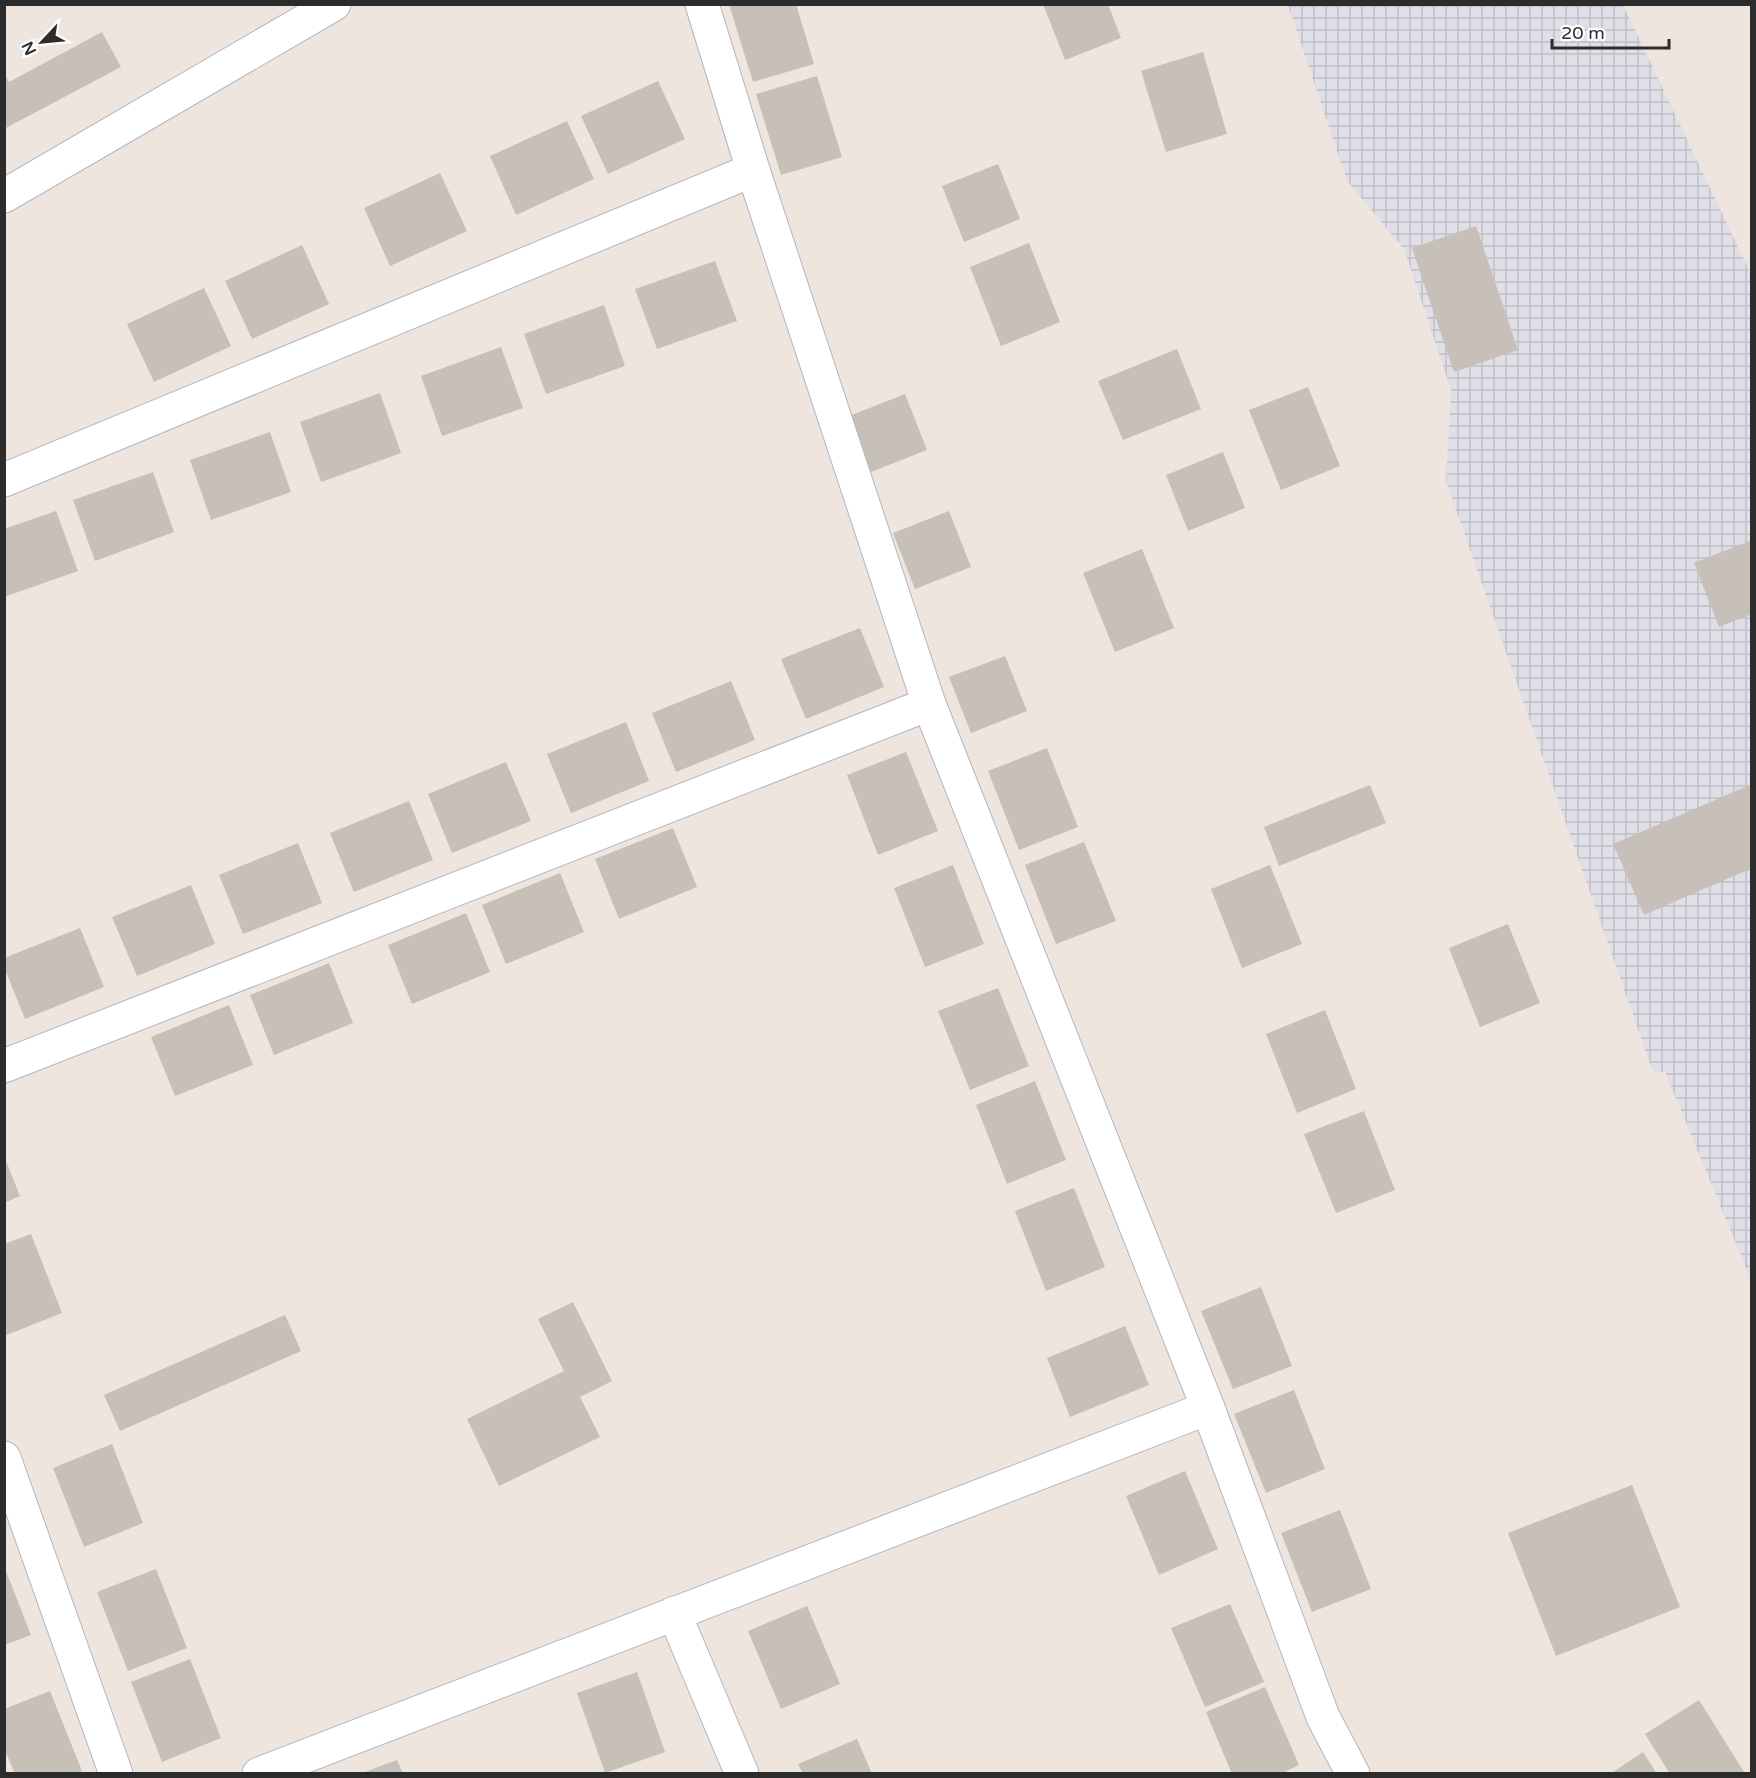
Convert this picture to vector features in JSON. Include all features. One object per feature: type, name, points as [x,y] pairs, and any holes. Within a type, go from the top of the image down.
[{"type":"street","points":[[4,196],[334,4]]},
{"type":"street","points":[[702,4],[753,170],[929,704],[1208,1408],[1323,1717],[1353,1773]]},
{"type":"street","points":[[4,480],[753,170]]},
{"type":"street","points":[[4,1066],[929,704]]},
{"type":"street","points":[[258,1773],[1208,1408]]},
{"type":"street","points":[[4,1458],[116,1773]]},
{"type":"street","points":[[674,1613],[742,1773]]},
{"type":"shaded area","points":[[1288,5],[1623,5],[1751,274],[1751,1280],[1665,1072],[1653,1072],[1446,481],[1451,390],[1404,249],[1347,181]]},
{"type":"building","points":[[729,4],[796,4],[814,64],[753,82]]},
{"type":"building","points":[[1043,4],[1108,4],[1121,38],[1065,60]]},
{"type":"building","points":[[102,32],[121,67],[4,129],[4,73],[9,82]]},
{"type":"building","points":[[1203,52],[1227,134],[1166,152],[1141,71]]},
{"type":"building","points":[[817,76],[842,157],[781,175],[756,94]]},
{"type":"building","points":[[658,81],[685,139],[608,174],[581,116]]},
{"type":"building","points":[[567,121],[594,179],[516,215],[490,156]]},
{"type":"building","points":[[998,164],[1020,219],[964,242],[942,186]]},
{"type":"building","points":[[440,173],[467,231],[390,266],[364,208]]},
{"type":"building","points":[[1476,226],[1518,350],[1454,372],[1412,248]]},
{"type":"building","points":[[1029,243],[1060,322],[1001,346],[970,267]]},
{"type":"building","points":[[302,245],[329,304],[252,339],[225,281]]},
{"type":"building","points":[[715,261],[737,321],[657,349],[635,289]]},
{"type":"building","points":[[204,288],[231,346],[154,382],[127,324]]},
{"type":"building","points":[[604,305],[625,366],[546,394],[524,334]]},
{"type":"building","points":[[501,347],[523,408],[442,436],[421,376]]},
{"type":"building","points":[[1177,349],[1201,409],[1123,440],[1098,381]]},
{"type":"building","points":[[1308,387],[1340,466],[1281,490],[1249,410]]},
{"type":"building","points":[[380,393],[401,453],[321,482],[300,422]]},
{"type":"building","points":[[905,394],[927,450],[871,472],[849,416]]},
{"type":"building","points":[[270,432],[291,492],[211,520],[190,460]]},
{"type":"building","points":[[1223,452],[1245,508],[1188,531],[1166,475]]},
{"type":"building","points":[[153,472],[174,532],[95,561],[73,500]]},
{"type":"building","points":[[56,511],[78,571],[4,597],[4,529]]},
{"type":"building","points":[[949,511],[971,567],[915,589],[893,533]]},
{"type":"building","points":[[1752,540],[1752,614],[1719,627],[1694,563]]},
{"type":"building","points":[[1142,549],[1174,628],[1115,652],[1083,573]]},
{"type":"building","points":[[860,628],[884,687],[806,719],[781,659]]},
{"type":"building","points":[[1005,656],[1027,711],[971,733],[949,677]]},
{"type":"building","points":[[731,681],[755,740],[676,772],[652,713]]},
{"type":"building","points":[[626,722],[649,781],[571,813],[547,754]]},
{"type":"building","points":[[1047,748],[1078,827],[1019,850],[988,771]]},
{"type":"building","points":[[906,752],[938,831],[878,855],[847,775]]},
{"type":"building","points":[[506,762],[531,821],[452,853],[428,794]]},
{"type":"building","points":[[1752,784],[1752,868],[1644,915],[1613,844]]},
{"type":"building","points":[[1370,785],[1386,823],[1279,866],[1264,827]]},
{"type":"building","points":[[409,801],[433,860],[354,892],[330,833]]},
{"type":"building","points":[[673,828],[697,887],[619,919],[595,859]]},
{"type":"building","points":[[1084,842],[1116,921],[1056,944],[1025,865]]},
{"type":"building","points":[[298,843],[322,903],[243,934],[219,875]]},
{"type":"building","points":[[953,865],[984,944],[925,967],[894,888]]},
{"type":"building","points":[[1270,865],[1302,944],[1242,968],[1211,889]]},
{"type":"building","points":[[560,873],[584,932],[506,964],[482,905]]},
{"type":"building","points":[[191,885],[215,944],[137,976],[112,917]]},
{"type":"building","points":[[466,913],[490,972],[412,1004],[388,945]]},
{"type":"building","points":[[1508,924],[1540,1003],[1480,1027],[1449,948]]},
{"type":"building","points":[[80,928],[104,987],[25,1019],[4,967],[4,958]]},
{"type":"building","points":[[329,963],[353,1023],[274,1055],[250,995]]},
{"type":"building","points":[[998,988],[1029,1066],[970,1090],[938,1011]]},
{"type":"building","points":[[229,1005],[253,1065],[175,1096],[151,1037]]},
{"type":"building","points":[[1325,1010],[1356,1089],[1297,1113],[1266,1034]]},
{"type":"building","points":[[1035,1081],[1066,1160],[1007,1184],[976,1105]]},
{"type":"building","points":[[1364,1111],[1395,1190],[1336,1213],[1304,1134]]},
{"type":"building","points":[[4,1156],[20,1196],[4,1203]]},
{"type":"building","points":[[1074,1188],[1105,1267],[1046,1291],[1015,1211]]},
{"type":"building","points":[[31,1234],[62,1313],[4,1336],[4,1244]]},
{"type":"building","points":[[1261,1287],[1292,1366],[1233,1389],[1201,1311]]},
{"type":"building","points":[[573,1302],[612,1381],[580,1397],[600,1437],[499,1486],[467,1419],[564,1371],[538,1319]]},
{"type":"building","points":[[285,1315],[301,1351],[120,1431],[104,1395]]},
{"type":"building","points":[[1125,1326],[1149,1385],[1070,1417],[1047,1358]]},
{"type":"building","points":[[1294,1390],[1325,1469],[1266,1493],[1234,1414]]},
{"type":"building","points":[[112,1444],[143,1523],[84,1547],[53,1468]]},
{"type":"building","points":[[1185,1471],[1218,1549],[1159,1575],[1126,1496]]},
{"type":"building","points":[[1632,1485],[1680,1607],[1556,1656],[1508,1533]]},
{"type":"building","points":[[1340,1510],[1371,1589],[1312,1612],[1281,1533]]},
{"type":"building","points":[[4,1566],[31,1635],[4,1645]]},
{"type":"building","points":[[156,1569],[187,1648],[128,1671],[97,1592]]},
{"type":"building","points":[[1230,1604],[1264,1682],[1205,1707],[1171,1628]]},
{"type":"building","points":[[807,1606],[840,1684],[781,1709],[748,1631]]},
{"type":"building","points":[[190,1659],[221,1738],[162,1762],[131,1682]]},
{"type":"building","points":[[637,1672],[665,1752],[605,1773],[577,1693]]},
{"type":"building","points":[[1265,1687],[1299,1765],[1280,1774],[1232,1774],[1206,1712]]},
{"type":"building","points":[[50,1691],[82,1771],[74,1774],[15,1774],[4,1748],[4,1709]]},
{"type":"building","points":[[1699,1700],[1744,1772],[1743,1774],[1670,1774],[1645,1734]]},
{"type":"building","points":[[857,1739],[872,1774],[803,1774],[798,1764]]},
{"type":"building","points":[[1643,1752],[1657,1774],[1610,1774]]},
{"type":"building","points":[[397,1760],[403,1774],[362,1774],[362,1773]]}]
